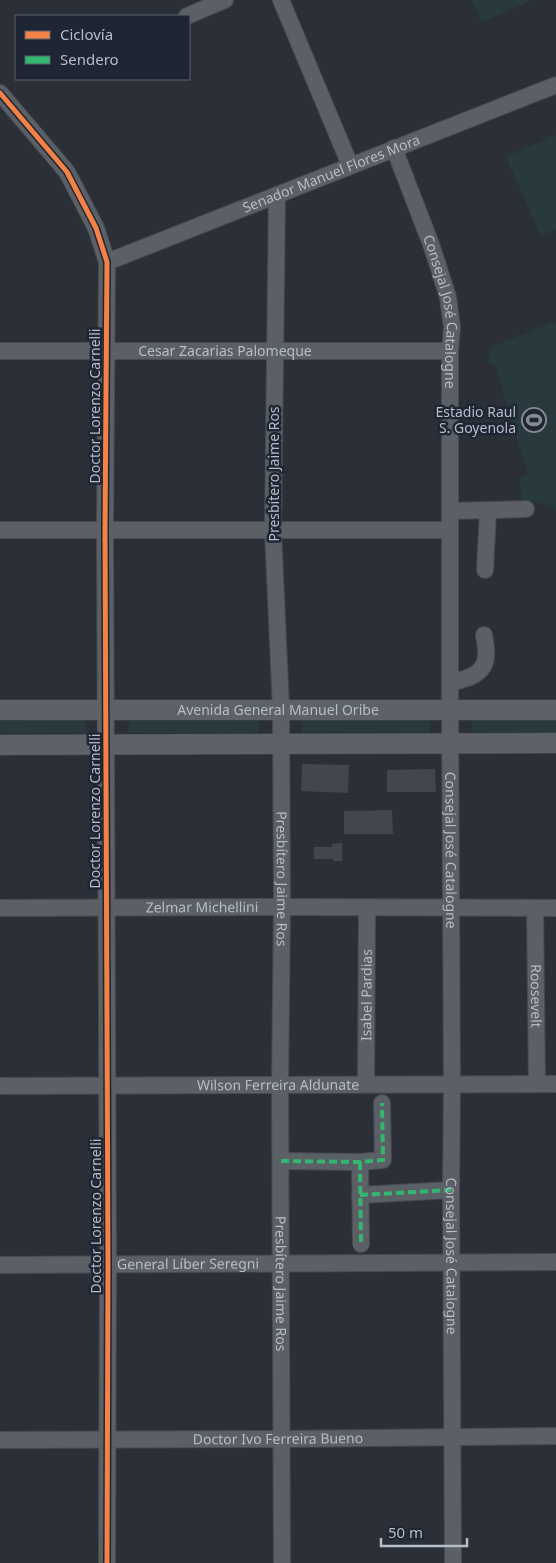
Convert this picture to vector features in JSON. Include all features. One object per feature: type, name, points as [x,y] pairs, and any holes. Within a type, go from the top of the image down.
[{"type":"main road","name":"Avenida General Manuel Oribe","points":[[0,710],[556,710]]},
{"type":"main road","points":[[0,745],[556,744]]},
{"type":"street","points":[[281,0],[350,166]]},
{"type":"street","points":[[189,15],[220,1]]},
{"type":"street","name":"Senador Manuel Flores Mora","points":[[107,262],[556,85]]},
{"type":"street","name":"Doctor Lorenzo Carnelli","points":[[0,93],[67,172],[96,228],[107,262],[105,530],[105,709],[107,744],[107,1563]]},
{"type":"street","name":"Consejal José Catalogne","points":[[394,148],[432,247],[448,297],[452,327],[450,351],[450,709],[453,1563]]},
{"type":"street","name":"Presbítero Jaime Ros","points":[[277,195],[273,531],[281,710],[282,1563]]},
{"type":"street","name":"Cesar Zacarias Palomeque","points":[[0,351],[450,351]]},
{"type":"street","points":[[450,511],[526,509]]},
{"type":"street","points":[[485,570],[488,510]]},
{"type":"street","points":[[0,530],[450,530]]},
{"type":"street","points":[[450,683],[470,678],[482,669],[486,656],[484,635]]},
{"type":"street","name":"Zelmar Michellini","points":[[0,908],[556,908]]},
{"type":"street","name":"Isabel Pardias","points":[[366,908],[366,1084]]},
{"type":"street","name":"Roosevelt","points":[[535,908],[537,1084]]},
{"type":"street","name":"Wilson Ferreira Aldunate","points":[[0,1086],[556,1084]]},
{"type":"street","points":[[281,1161],[360,1162],[383,1160],[382,1103]]},
{"type":"street","points":[[360,1162],[361,1244]]},
{"type":"street","points":[[360,1195],[451,1190]]},
{"type":"street","name":"General Líber Seregni","points":[[0,1265],[556,1262]]},
{"type":"street","name":"Doctor Ivo Ferreira Bueno","points":[[0,1440],[556,1436]]},
{"type":"shaded area","points":[[472,0],[533,0],[482,22]]},
{"type":"shaded area","points":[[556,135],[556,229],[541,236],[506,157]]},
{"type":"shaded area","name":"Estadio Raul S. Goyenola","points":[[553,322],[556,324],[556,511],[552,506],[521,499],[520,478],[528,475],[495,365],[488,363],[491,347]]},
{"type":"shaded area","points":[[85,720],[85,733],[0,733],[0,721]]},
{"type":"shaded area","points":[[302,720],[430,720],[430,732],[302,732]]},
{"type":"shaded area","points":[[472,720],[556,720],[556,732],[472,732]]},
{"type":"shaded area","points":[[129,721],[259,721],[259,733],[129,733]]},
{"type":"building","points":[[302,764],[349,765],[348,793],[301,791]]},
{"type":"building","points":[[435,769],[436,792],[387,792],[387,770]]},
{"type":"building","points":[[392,810],[393,834],[344,834],[344,811]]},
{"type":"building","points":[[342,843],[342,861],[314,859],[314,847],[332,847],[332,844]]},
{"type":"marked path","points":[[281,1161],[360,1162],[383,1160],[382,1103]]},
{"type":"marked path","points":[[360,1162],[361,1244]]},
{"type":"marked path","points":[[360,1195],[451,1190]]},
{"type":"cycle path","points":[[0,93],[67,172],[96,228],[107,262],[105,530],[108,1265],[107,1563]]},
{"type":"place","name":"Estadio Raul S. Goyenola","points":[[534,420]]}]
